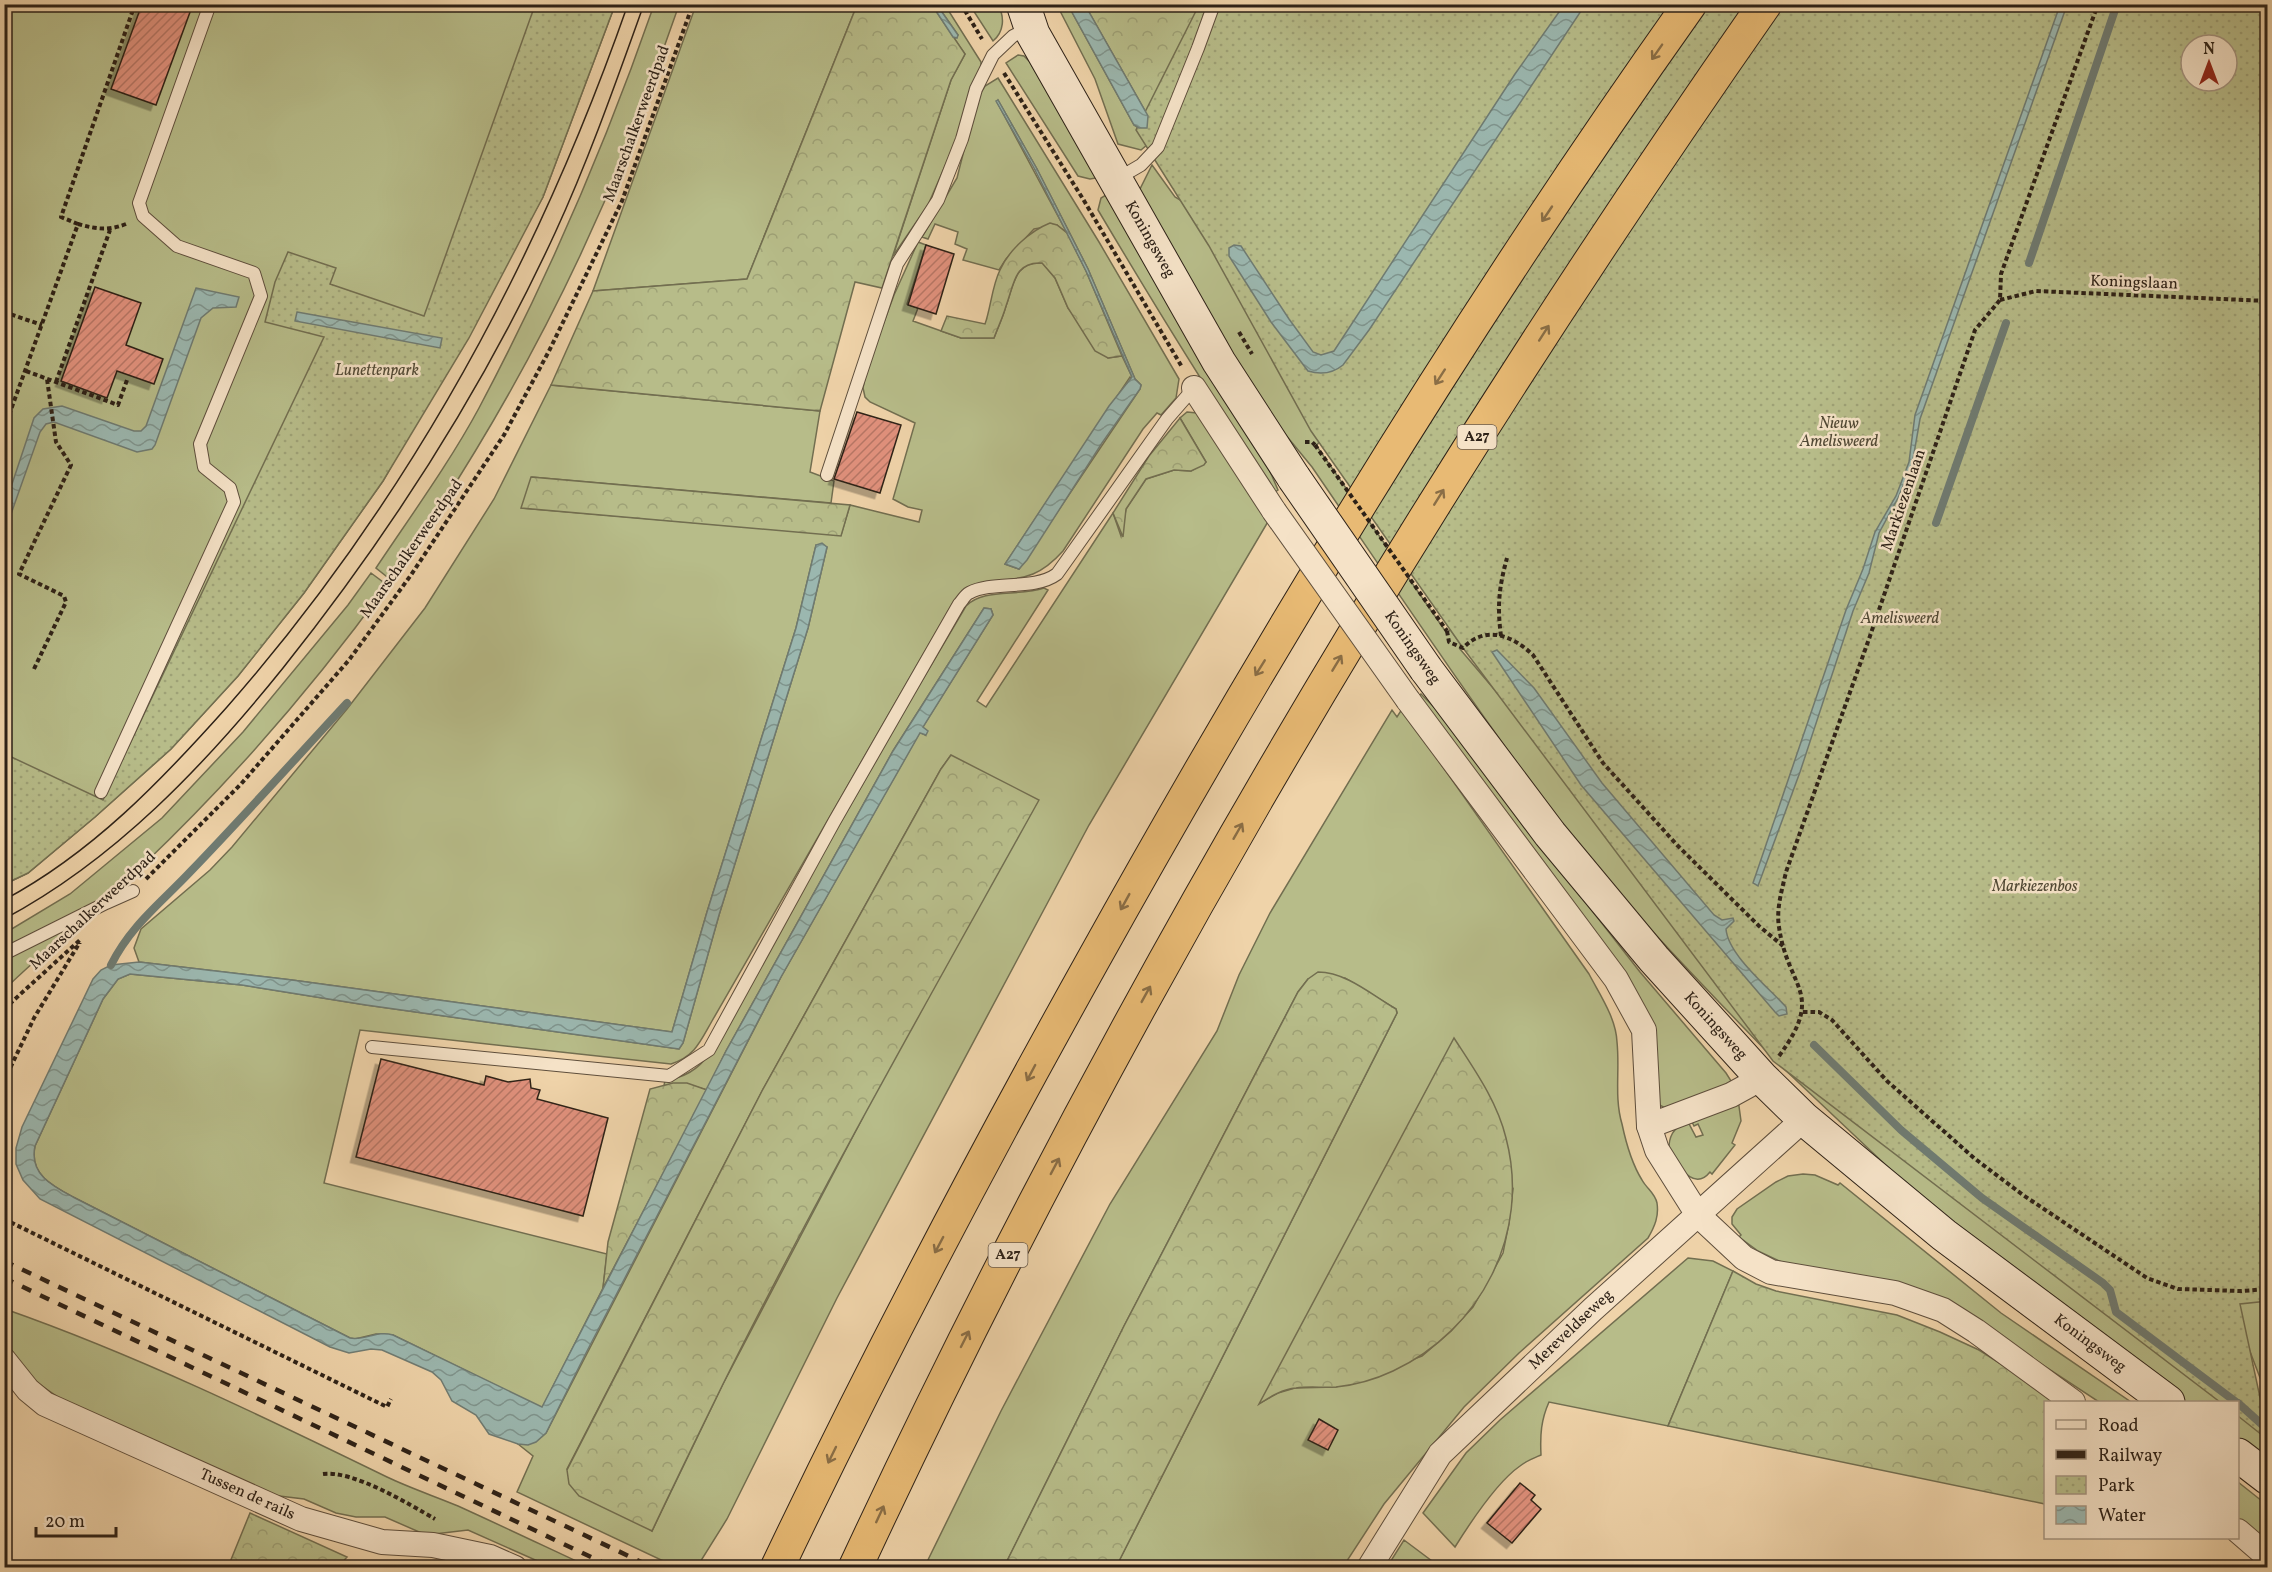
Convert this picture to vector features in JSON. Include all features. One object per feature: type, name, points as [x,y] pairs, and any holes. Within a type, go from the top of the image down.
[{"type":"highway","points":[[777,1568],[902,1313],[1154,851],[1247,689],[1425,400],[1544,218],[1690,4]]},
{"type":"highway","name":"A27","points":[[855,1568],[961,1346],[1064,1148],[1171,948],[1279,759],[1484,425],[1765,4]]},
{"type":"main road","name":"Koningsweg","points":[[1020,12],[1220,362],[1294,478],[1426,669],[1550,834],[1654,959],[1762,1078],[1804,1119],[1944,1235],[2167,1401]]},
{"type":"main road","points":[[2239,1456],[2268,1478]]},
{"type":"street","name":"Koningsweg","points":[[1194,388],[1274,511],[1407,700],[1616,979],[1644,1030],[1649,1126],[1657,1150],[1698,1215],[1744,1258],[1771,1272],[1895,1293],[1944,1310],[1976,1330],[2072,1401]]},
{"type":"street","name":"Koningsweg","points":[[1649,1126],[1731,1095],[1762,1078]]},
{"type":"street","name":"Mereveldseweg","points":[[1369,1568],[1440,1454],[1593,1309],[1804,1119]]},
{"type":"street","name":"Tussen de rails","points":[[4,1360],[28,1390],[45,1404],[301,1519],[382,1542],[433,1545],[490,1557],[515,1568]]},
{"type":"street","points":[[2239,1532],[2268,1557]]},
{"type":"lane","points":[[101,792],[234,502],[230,488],[204,467],[200,444],[261,296],[254,273],[177,246],[143,216],[139,203],[210,4]]},
{"type":"lane","points":[[1115,180],[1141,165],[1158,147],[1214,4]]},
{"type":"lane","points":[[827,475],[897,264],[938,200],[962,139],[976,89],[993,56],[1013,36],[1020,12]]},
{"type":"lane","points":[[372,1047],[669,1076],[709,1050],[834,822],[959,604],[968,594],[1048,580],[1058,574],[1167,419],[1194,388]]},
{"type":"lane","points":[[4,954],[133,891]]},
{"type":"path","points":[[135,4],[61,217],[78,224],[110,230],[143,216]]},
{"type":"path","name":"Maarschalkerweerdpad","points":[[133,891],[181,847],[241,784],[349,660],[411,575],[498,444],[549,351],[622,201],[693,4]]},
{"type":"path","points":[[961,4],[1083,199],[1194,388]]},
{"type":"path","points":[[2000,300],[2001,274],[2098,4]]},
{"type":"path","points":[[4,429],[78,224]]},
{"type":"path","points":[[56,382],[110,230]]},
{"type":"path","name":"Koningslaan","points":[[2000,300],[2036,291],[2268,301]]},
{"type":"path","name":"Markiezenlaan","points":[[1803,1012],[1802,991],[1784,947],[1779,927],[1779,908],[1786,872],[1975,330],[2000,300]]},
{"type":"path","points":[[4,312],[42,326]]},
{"type":"path","points":[[26,371],[118,405],[127,380]]},
{"type":"path","points":[[34,669],[66,602],[64,596],[19,574],[71,465],[56,442],[47,379]]},
{"type":"path","points":[[1315,445],[1447,631],[1449,642],[1463,648],[1486,635],[1501,636],[1519,642],[1533,655],[1603,763],[1677,845],[1759,926],[1784,947]]},
{"type":"path","points":[[1501,636],[1497,609],[1508,558]]},
{"type":"path","name":"Maarschalkerweerdpad","points":[[4,1009],[84,937],[34,1018],[4,1081]]},
{"type":"path","points":[[1803,1012],[1819,1012],[1832,1020],[1887,1081],[1974,1158],[2023,1195],[2147,1278],[2178,1289],[2241,1291],[2268,1288]]},
{"type":"path","name":"Koningsweg","points":[[1762,1078],[1792,1039],[1803,1012]]},
{"type":"path","points":[[4,1219],[387,1407],[391,1399]]},
{"type":"path","points":[[323,1474],[332,1473],[349,1477],[385,1492],[420,1511]]},
{"type":"green space","points":[[4,5],[615,5],[543,197],[383,481],[304,593],[238,676],[171,749],[28,873],[5,884]]},
{"type":"green space","name":"Lunettenpark","points":[[535,5],[615,5],[543,197],[469,338],[383,481],[304,593],[238,676],[171,749],[28,873],[5,884],[5,754],[103,800],[324,337],[265,322],[275,282],[288,252],[336,268],[330,284],[424,316]]},
{"type":"green space","points":[[654,5],[679,5],[626,150],[577,262],[491,425],[391,580],[376,568],[455,449],[479,408],[529,310],[596,159]]},
{"type":"green space","points":[[696,5],[857,5],[747,279],[593,291]]},
{"type":"green space","points":[[857,5],[932,5],[965,54],[951,80],[882,288],[855,282],[820,411],[551,385],[593,291],[747,279]]},
{"type":"green space","points":[[937,5],[945,5],[981,62],[981,66],[955,143],[928,205],[893,256],[951,80],[965,54],[953,37],[958,35]]},
{"type":"green space","points":[[982,5],[998,5],[1002,14],[1001,29],[993,41],[973,10]]},
{"type":"green space","points":[[1057,5],[1068,5],[1134,125],[1139,128],[1148,144],[1141,150],[1118,144],[1095,79]]},
{"type":"green space","points":[[1085,5],[1204,5],[1148,116]]},
{"type":"green space","name":"Amelisweerd","points":[[1199,5],[2267,5],[2268,1301],[2240,1304],[2267,1439],[2239,1417],[2239,1401],[2219,1401],[1773,1061],[1463,648],[1311,431],[1209,246],[1136,130]]},
{"type":"green space","points":[[1018,55],[1024,56],[1030,62],[1096,178],[1078,176],[1006,63]]},
{"type":"green space","points":[[998,78],[1099,242],[1179,379],[1176,398],[1161,415],[1157,413],[1143,429],[1063,551],[1053,561],[1037,572],[1022,578],[992,581],[973,586],[954,601],[704,1035],[686,1057],[671,1064],[360,1030],[324,1183],[607,1254],[603,1288],[542,1408],[393,1335],[376,1334],[350,1338],[73,1197],[44,1178],[35,1164],[35,1146],[103,999],[118,979],[130,974],[242,985],[366,1005],[679,1049],[683,1043],[719,915],[808,628],[827,547],[816,545],[796,628],[672,1032],[292,980],[139,962],[134,948],[141,929],[210,870],[232,847],[347,709],[425,608],[494,499],[551,385],[820,411],[810,472],[834,481],[831,503],[532,477],[522,508],[841,535],[850,505],[919,522],[922,510],[908,507],[893,499],[915,423],[870,402],[865,397],[863,388],[867,368],[894,295],[918,242],[926,245],[907,304],[918,308],[913,321],[961,338],[994,338],[1017,276],[1026,266],[1043,263],[1055,278],[1068,308],[1108,358],[1122,356],[1133,379],[1130,377],[1005,564],[1019,569],[1141,385],[1135,379],[1088,269],[1037,169],[998,100],[997,102],[1067,233],[1057,225],[1034,229],[1006,259],[999,270],[963,260],[967,249],[955,244],[958,232],[935,224],[928,239],[922,237],[957,178],[977,99],[985,86]]},
{"type":"green space","points":[[1152,165],[1175,197],[1393,327],[1317,445],[1318,448],[1446,632],[1451,630],[1463,648],[1460,649],[1522,722],[1770,1055],[1655,934],[1574,840],[1488,723],[1312,467],[1271,417],[1195,293],[1138,193]]},
{"type":"green space","points":[[1106,195],[1269,469],[1278,490],[1275,492],[1184,352],[1098,210],[1101,198]]},
{"type":"green space","points":[[1050,223],[1057,225],[1067,233],[1086,271],[1122,356],[1108,358],[1095,351],[1068,308],[1055,278],[1042,263],[1026,266],[1016,276],[994,338],[961,338],[941,331],[947,316],[985,324],[995,283],[1009,255],[1035,231]]},
{"type":"green space","points":[[1187,412],[1197,413],[1269,520],[1089,825],[837,1298],[727,1519],[697,1567],[676,1567],[517,1492],[533,1456],[518,1444],[533,1442],[546,1433],[781,977],[920,732],[925,735],[922,728],[993,615],[991,609],[984,608],[893,751],[726,1051],[707,1090],[680,1084],[664,1086],[665,1080],[690,1072],[709,1054],[966,606],[973,600],[991,595],[1044,588],[1048,590],[977,701],[986,707],[1113,513],[1121,536],[1126,509],[1146,479],[1174,470],[1191,471],[1206,462],[1180,418]],"holes":[[[951,755],[863,1117],[723,1384],[652,1531],[567,1469],[762,1091],[941,769]]]},
{"type":"green space","points":[[1180,418],[1206,462],[1191,471],[1174,470],[1146,479],[1126,509],[1123,537],[1113,513],[1149,456]]},
{"type":"green space","points":[[531,477],[850,505],[841,536],[521,508]]},
{"type":"green space","points":[[371,573],[387,585],[331,659],[271,731],[209,799],[143,865],[5,989],[5,933],[70,894],[162,818],[243,732],[348,605]]},
{"type":"green space","points":[[1421,694],[1441,714],[1640,972],[1733,1084],[1665,1108],[1656,1103],[1652,1050],[1418,696]]},
{"type":"green space","points":[[1402,709],[1589,974],[1607,1007],[1616,1033],[1618,1104],[1625,1139],[1638,1174],[1655,1196],[1657,1203],[1657,1217],[1648,1238],[1519,1353],[1464,1407],[1384,1504],[1343,1567],[1116,1567],[1397,1013],[1396,1009],[1345,978],[1308,979],[1298,992],[1124,1326],[1004,1567],[924,1568],[1001,1411],[1110,1204],[1217,1031],[1239,975],[1270,913],[1392,710],[1397,717]],"holes":[[[1513,1189],[1503,1253],[1473,1307],[1451,1331],[1422,1356],[1336,1387],[1295,1388],[1278,1393],[1260,1403]]]},
{"type":"green space","points":[[951,755],[1039,800],[799,1236],[723,1384],[652,1531],[579,1496],[569,1484],[567,1470],[762,1091],[941,769]]},
{"type":"green space","points":[[1318,972],[1349,980],[1396,1009],[1397,1013],[1116,1567],[1004,1567],[1124,1326],[1298,992],[1308,979]]},
{"type":"green space","points":[[1454,1038],[1497,1111],[1506,1138],[1512,1174],[1511,1209],[1504,1243],[1492,1275],[1474,1304],[1451,1331],[1424,1353],[1393,1371],[1380,1377],[1343,1386],[1286,1390],[1259,1404]]},
{"type":"green space","points":[[1780,1065],[2231,1401],[2185,1401],[1984,1249],[1891,1170]]},
{"type":"green space","points":[[673,1083],[687,1083],[707,1090],[603,1288],[608,1242],[650,1089]]},
{"type":"green space","points":[[1738,1099],[1741,1121],[1732,1143],[1735,1145],[1712,1174],[1710,1172],[1698,1179],[1687,1175],[1669,1153],[1672,1134],[1687,1120],[1696,1137],[1703,1135],[1698,1124],[1694,1126],[1690,1118]]},
{"type":"green space","points":[[1815,1175],[1838,1185],[1840,1183],[2001,1313],[2130,1401],[2097,1401],[1952,1305],[1788,1265],[1758,1251],[1739,1237],[1741,1235],[1732,1224],[1732,1217],[1737,1209],[1788,1176]]},
{"type":"green space","points":[[1688,1258],[1713,1261],[1733,1271],[1668,1426],[1549,1402],[1542,1428],[1541,1455],[1522,1464],[1502,1482],[1455,1547],[1423,1513],[1466,1453],[1500,1420]]},
{"type":"green space","points":[[1733,1271],[1756,1284],[1776,1291],[1897,1315],[1940,1332],[1979,1350],[2054,1401],[2044,1401],[2044,1504],[1668,1426]]},
{"type":"green space","points":[[2267,1292],[2267,1396],[2228,1294]]},
{"type":"green space","points":[[5,1309],[102,1346],[198,1387],[396,1481],[458,1506],[589,1567],[551,1567],[468,1530],[426,1535],[385,1517],[356,1517],[336,1513],[304,1499],[271,1495],[61,1399],[36,1382],[5,1347]]},
{"type":"green space","points":[[2239,1408],[2267,1432],[2267,1470],[2239,1445]]},
{"type":"green space","points":[[2239,1483],[2267,1505],[2267,1549],[2239,1522]]},
{"type":"green space","points":[[250,1513],[347,1557],[338,1567],[228,1567]]},
{"type":"green space","points":[[1404,1540],[1440,1567],[1387,1567]]},
{"type":"water","points":[[932,5],[937,5],[958,35],[957,38],[953,37]]},
{"type":"water","points":[[1068,5],[1085,5],[1148,116],[1147,128],[1134,125]]},
{"type":"water","points":[[1564,5],[1585,5],[1369,330],[1339,368],[1326,373],[1308,371],[1271,322],[1229,256],[1229,248],[1234,245],[1241,246],[1313,352],[1321,355],[1334,351],[1515,74]]},
{"type":"water","points":[[2060,5],[2067,5],[1920,419],[1912,465],[1898,498],[1879,533],[1869,573],[1853,611],[1800,772],[1758,886],[1753,883],[1846,610],[1875,532],[1896,496],[1909,462],[1915,415]]},
{"type":"water","points":[[998,100],[1037,169],[1088,269],[1135,379],[1141,385],[1019,569],[1005,564],[1109,406],[1132,377],[1086,271],[1034,168],[996,101]]},
{"type":"water","points":[[196,288],[239,297],[236,307],[213,308],[201,318],[152,449],[137,452],[54,422],[46,424],[40,432],[5,531],[5,505],[34,418],[43,409],[62,406],[134,431],[141,431],[146,426]]},
{"type":"water","points":[[297,312],[442,338],[440,348],[295,321]]},
{"type":"water","points":[[822,543],[827,547],[808,628],[719,915],[683,1043],[679,1049],[366,1005],[242,985],[130,974],[118,979],[103,999],[35,1146],[35,1164],[39,1172],[50,1183],[73,1197],[350,1338],[393,1335],[542,1407],[726,1051],[893,751],[984,608],[991,609],[993,615],[923,727],[928,731],[926,735],[920,733],[781,977],[546,1433],[536,1442],[528,1445],[518,1444],[489,1434],[476,1415],[452,1401],[441,1380],[432,1372],[382,1350],[371,1349],[349,1353],[330,1347],[40,1199],[23,1180],[16,1164],[16,1148],[22,1127],[93,979],[101,970],[111,965],[139,962],[292,980],[672,1032],[796,628],[816,545]]},
{"type":"water","points":[[1497,650],[1534,688],[1602,783],[1714,915],[1722,920],[1733,918],[1734,921],[1726,929],[1728,939],[1750,971],[1786,1007],[1787,1014],[1779,1016],[1775,1012],[1581,785],[1492,652]]},
{"type":"building","points":[[142,4],[193,4],[156,105],[111,89]]},
{"type":"building","points":[[926,245],[954,254],[936,314],[908,305]]},
{"type":"building","points":[[95,287],[141,303],[126,345],[163,359],[154,384],[117,371],[107,398],[61,381]]},
{"type":"building","points":[[857,412],[901,425],[880,493],[834,479]]},
{"type":"building","points":[[381,1059],[484,1085],[486,1076],[508,1082],[530,1079],[531,1088],[540,1090],[537,1099],[608,1118],[583,1216],[356,1157]]},
{"type":"building","points":[[1319,1419],[1338,1430],[1328,1450],[1308,1440]]},
{"type":"building","points":[[1520,1483],[1535,1495],[1531,1500],[1541,1509],[1512,1543],[1487,1523]]},
{"type":"waterway","points":[[2029,263],[2117,4]]},
{"type":"waterway","points":[[1936,523],[2006,323]]},
{"type":"waterway","points":[[111,965],[137,926],[347,703]]},
{"type":"waterway","points":[[1814,1045],[1901,1130],[1982,1198],[2103,1283],[2110,1290],[2116,1312],[2235,1401]]},
{"type":"waterway","points":[[2239,1404],[2268,1430]]},
{"type":"tram line","points":[[4,900],[36,881],[96,838],[177,762],[227,707],[292,629],[353,547],[409,463],[461,375],[509,286],[553,194],[628,4]]},
{"type":"tram line","points":[[4,919],[83,869],[156,808],[222,740],[253,704],[361,565],[466,404],[527,291],[579,177],[644,4]]},
{"type":"railway","points":[[4,1261],[654,1568]]},
{"type":"railway","points":[[4,1278],[614,1568]]},
{"type":"park label","name":"Nieuw Amelisweerd","points":[[1839,433]]},
{"type":"park label","name":"Markiezenbos","points":[[2035,887]]}]
